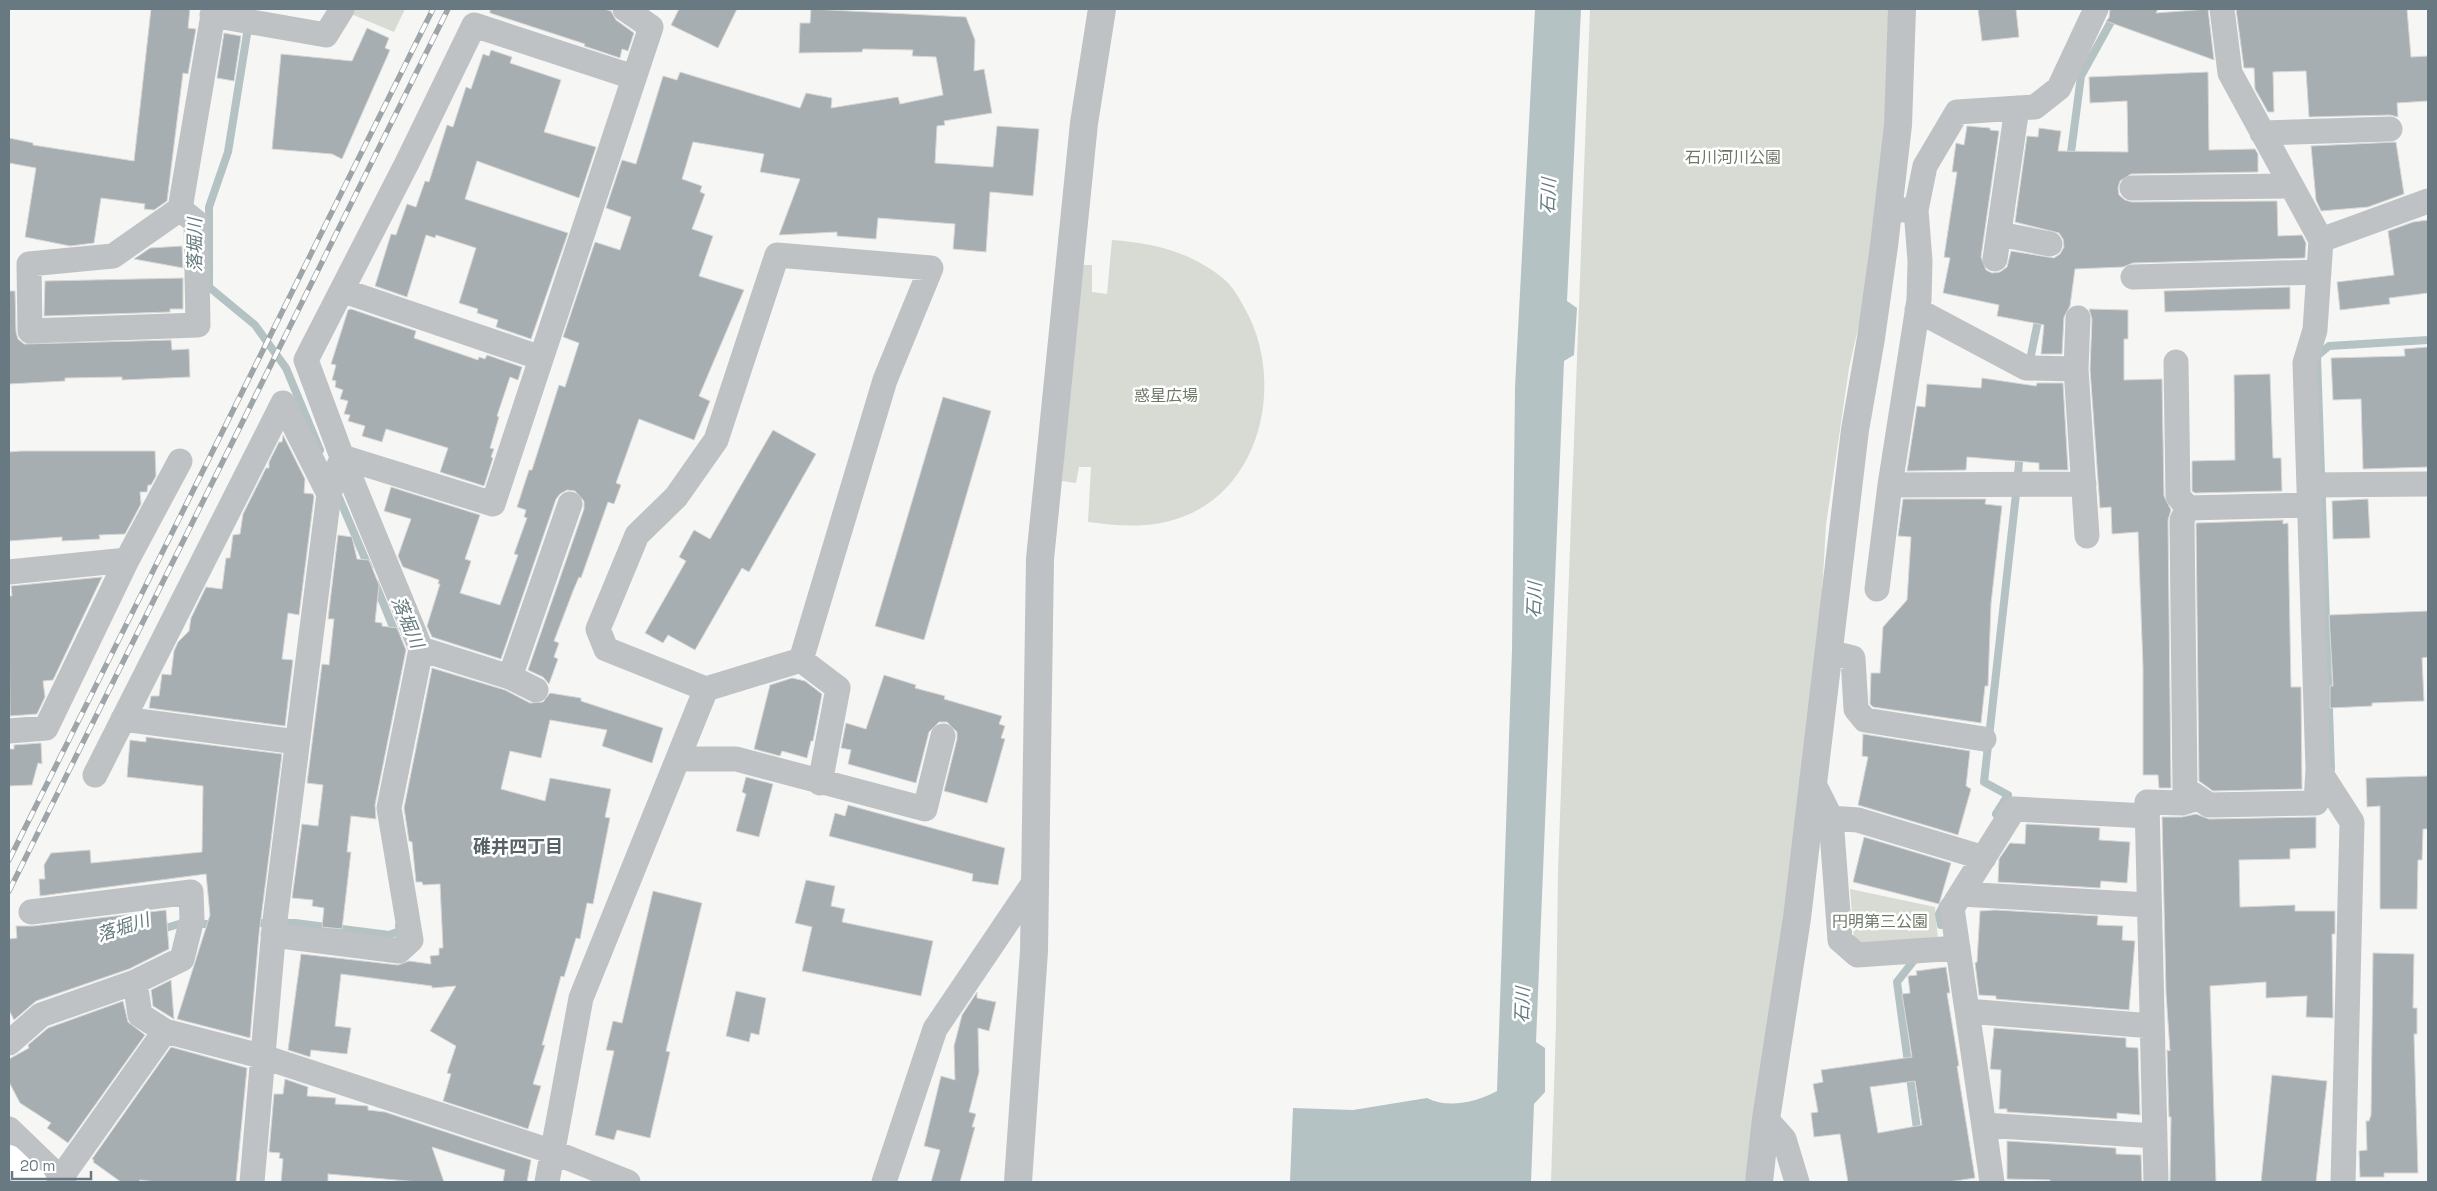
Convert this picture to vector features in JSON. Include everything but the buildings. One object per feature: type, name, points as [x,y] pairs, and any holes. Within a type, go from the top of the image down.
[{"type":"highway","points":[[9,1159],[33,1182]]},
{"type":"street","points":[[180,209],[196,222],[198,324],[30,331],[28,264],[113,256],[180,209],[213,12],[326,35],[342,9]]},
{"type":"street","points":[[335,478],[493,504],[652,27],[625,9]]},
{"type":"street","points":[[1018,1182],[1034,951],[1040,559],[1083,133],[1102,9]]},
{"type":"street","points":[[1758,1182],[1797,918],[1855,430],[1871,338],[1888,210],[1898,125],[1902,9]]},
{"type":"street","points":[[1877,589],[1890,485],[1917,310],[1920,261],[1916,210],[1925,166],[1957,112],[2035,107],[2059,88],[2096,9]]},
{"type":"street","points":[[2188,508],[2182,520],[2185,789],[2209,805],[2316,803],[2318,769],[2316,490],[2305,363],[2315,330],[2321,240],[2290,186],[2230,72],[2222,9]]},
{"type":"street","points":[[252,1182],[274,926],[297,742],[335,478],[306,360],[344,291],[477,17],[634,77]]},
{"type":"street","points":[[1995,258],[2017,108]]},
{"type":"street","points":[[2262,133],[2390,129]]},
{"type":"street","points":[[2132,188],[2290,186]]},
{"type":"street","points":[[2321,240],[2428,201]]},
{"type":"street","points":[[1888,210],[1916,210]]},
{"type":"street","points":[[1999,234],[2050,244]]},
{"type":"street","points":[[777,256],[932,268],[886,380],[801,660],[706,689],[606,649],[598,629],[637,535],[676,497],[716,440],[777,256]]},
{"type":"street","points":[[2133,277],[2319,272]]},
{"type":"street","points":[[344,291],[542,358]]},
{"type":"street","points":[[1917,310],[2026,368],[2076,369]]},
{"type":"street","points":[[2078,318],[2076,369],[2087,536]]},
{"type":"street","points":[[2176,362],[2178,496],[2188,508]]},
{"type":"street","points":[[95,775],[283,403],[335,478],[421,649],[389,808],[411,940],[400,951],[274,926]]},
{"type":"street","points":[[9,732],[46,728],[127,560],[180,461]]},
{"type":"street","points":[[1890,485],[2084,484]]},
{"type":"street","points":[[2188,508],[2316,490],[2428,484]]},
{"type":"street","points":[[510,677],[570,504]]},
{"type":"street","points":[[9,572],[127,560]]},
{"type":"street","points":[[421,649],[510,677],[536,690]]},
{"type":"street","points":[[1828,652],[1853,658],[1856,709],[1865,720],[1984,739]]},
{"type":"street","points":[[801,660],[838,688],[820,783]]},
{"type":"street","points":[[547,1182],[581,998],[706,689]]},
{"type":"street","points":[[124,719],[297,742]]},
{"type":"street","points":[[679,759],[736,760],[925,809],[943,736]]},
{"type":"street","points":[[2318,769],[2352,822],[2343,1182]]},
{"type":"street","points":[[1812,780],[1831,818],[1840,940],[1857,955],[1958,948]]},
{"type":"street","points":[[2156,1182],[2147,802],[2182,803],[2198,798]]},
{"type":"street","points":[[1992,1182],[1952,908],[2014,809],[2147,816]]},
{"type":"street","points":[[1831,818],[1858,820],[1984,858]]},
{"type":"street","points":[[884,1182],[935,1029],[1035,881]]},
{"type":"street","points":[[9,1043],[41,1015],[135,982],[182,959],[192,918],[191,892],[31,912]]},
{"type":"street","points":[[1961,894],[2149,905]]},
{"type":"street","points":[[135,982],[140,1014],[165,1031],[264,1057],[553,1152],[628,1182]]},
{"type":"street","points":[[1967,1011],[2152,1026]]},
{"type":"street","points":[[9,1128],[62,1180],[165,1031]]},
{"type":"street","points":[[1766,1119],[1784,1139],[1797,1182]]},
{"type":"street","points":[[1984,1125],[2155,1136]]},
{"type":"green space","points":[[354,9],[405,9],[394,32],[351,14]]},
{"type":"green space","name":"石川河川公園","points":[[1590,9],[1889,9],[1883,171],[1859,324],[1849,368],[1826,525],[1819,644],[1779,955],[1745,1182],[1551,1182],[1558,870]]},
{"type":"green space","name":"惑星広場","points":[[1112,240],[1172,251],[1199,262],[1225,280],[1244,307],[1256,335],[1263,365],[1264,396],[1259,427],[1248,456],[1232,481],[1210,502],[1182,517],[1147,525],[1088,522],[1091,467],[1079,467],[1076,483],[1062,481],[1079,265],[1092,265],[1092,292],[1107,294]]},
{"type":"green space","name":"円明第三公園","points":[[1850,889],[1935,907],[1938,940],[1868,946],[1854,938]]},
{"type":"water","name":"石川","points":[[1535,9],[1581,9],[1567,301],[1577,308],[1574,355],[1564,361],[1536,1042],[1545,1048],[1545,1092],[1534,1104],[1531,1182],[1290,1182],[1293,1108],[1353,1110],[1427,1098],[1453,1104],[1472,1101],[1497,1091],[1512,650],[1515,387]]},
{"type":"waterway","name":"落堀川","points":[[251,9],[228,152],[209,207],[209,287],[255,325],[286,368],[320,450]]},
{"type":"waterway","points":[[2070,160],[2081,76],[2118,9]]},
{"type":"waterway","points":[[2031,355],[2039,316]]},
{"type":"waterway","points":[[2331,769],[2317,356],[2329,346],[2428,340]]},
{"type":"waterway","points":[[2018,474],[2020,451]]},
{"type":"waterway","name":"落堀川","points":[[337,493],[369,568]]},
{"type":"waterway","points":[[1996,814],[2008,795],[1984,782],[2016,494]]},
{"type":"waterway","name":"落堀川","points":[[375,583],[397,637]]},
{"type":"waterway","points":[[1941,925],[1939,914],[1944,904]]},
{"type":"waterway","name":"落堀川","points":[[250,923],[295,923],[389,935],[400,931],[399,926]]},
{"type":"waterway","name":"落堀川","points":[[159,930],[179,924],[216,924]]},
{"type":"waterway","points":[[1915,959],[1897,982],[1918,1136]]},
{"type":"railway","points":[[9,860],[433,9]]},
{"type":"railway","points":[[9,891],[448,9]]},
{"type":"district","name":"碓井四丁目","points":[[518,846]]}]
